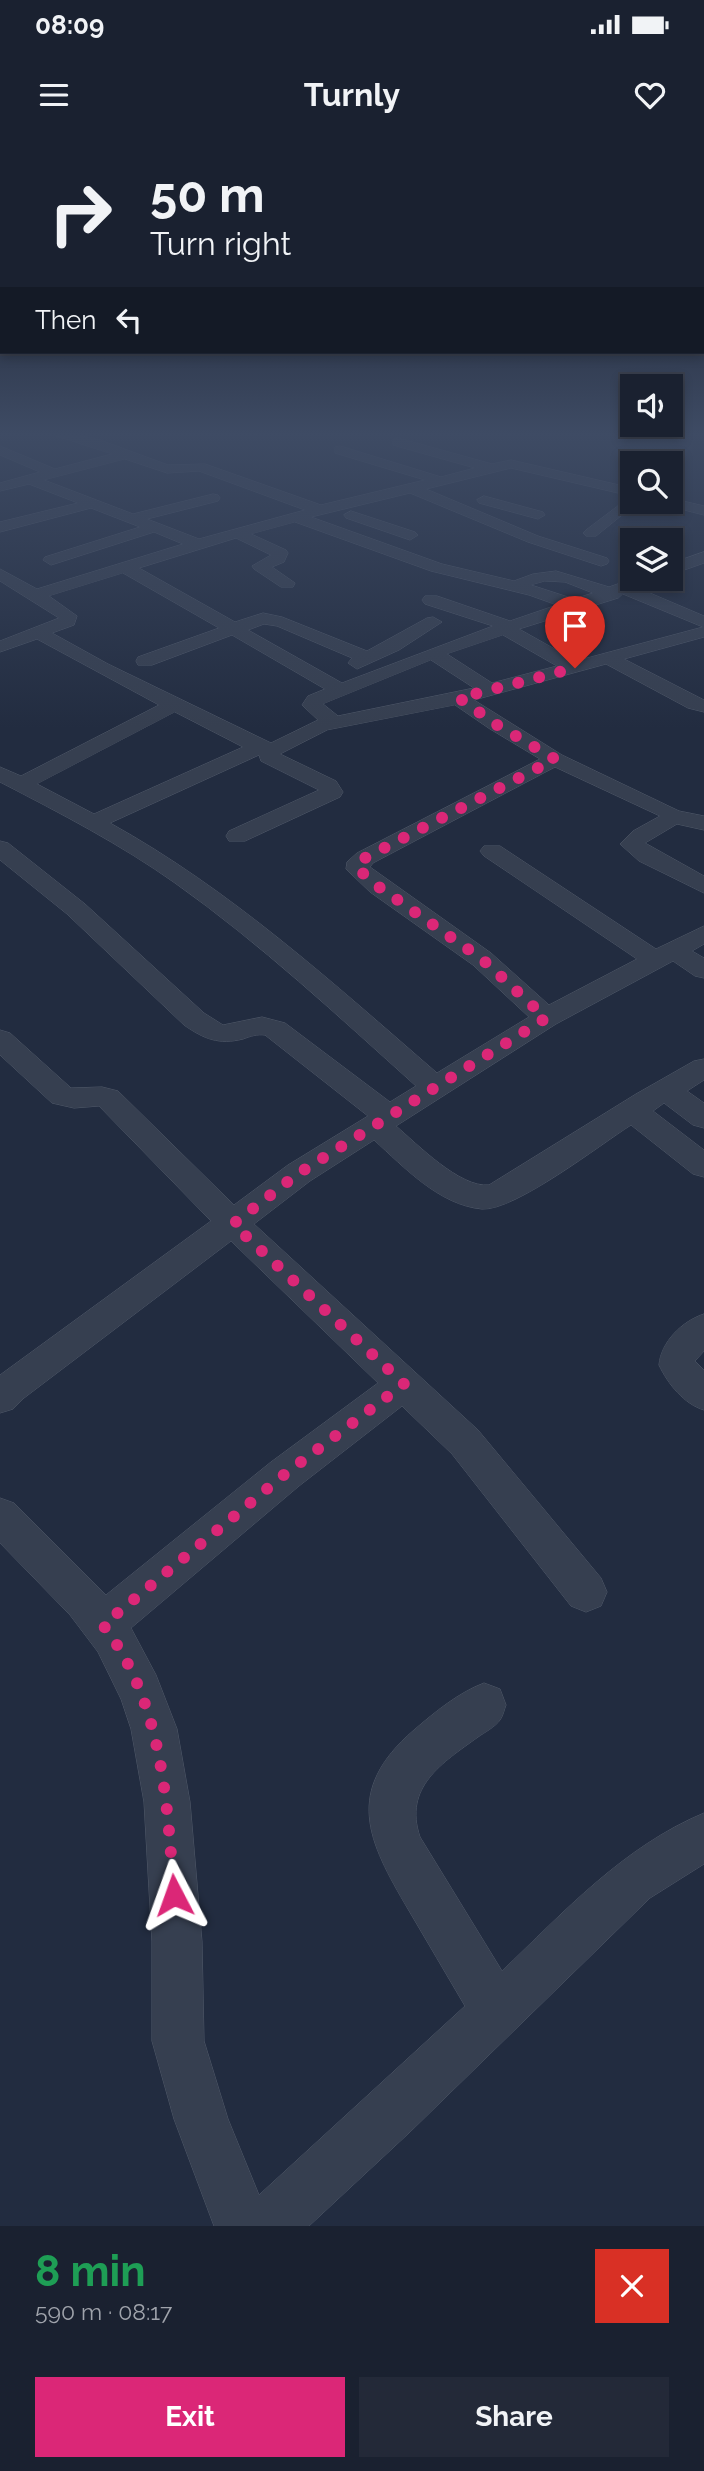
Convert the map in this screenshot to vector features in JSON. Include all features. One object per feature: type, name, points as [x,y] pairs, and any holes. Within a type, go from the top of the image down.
[{"type":"street","points":[[51,560],[136,533]]},
{"type":"street","points":[[172,533],[198,544]]},
{"type":"street","points":[[35,596],[236,533]]},
{"type":"street","points":[[238,533],[280,553],[278,559],[260,566],[287,583]]},
{"type":"street","points":[[341,533],[437,568],[516,586],[575,606]]},
{"type":"street","points":[[405,533],[410,535]]},
{"type":"street","points":[[522,533],[601,561]]},
{"type":"street","points":[[683,565],[704,557]]},
{"type":"street","points":[[127,568],[339,689]]},
{"type":"street","points":[[0,574],[68,616],[68,621],[0,647]]},
{"type":"street","points":[[516,586],[537,576],[572,579],[619,591],[704,622]]},
{"type":"street","points":[[333,722],[312,705],[323,695],[506,627],[619,591]]},
{"type":"street","points":[[431,600],[506,627],[575,668]]},
{"type":"street","points":[[145,661],[232,628],[268,618],[368,658]]},
{"type":"street","points":[[321,679],[368,658],[433,622]]},
{"type":"street","points":[[37,632],[101,668],[266,748]]},
{"type":"street","points":[[93,823],[202,770],[266,748],[321,724],[459,698],[704,632]]},
{"type":"street","points":[[433,653],[490,690]]},
{"type":"street","points":[[610,659],[704,706]]},
{"type":"street","points":[[361,680],[402,710]]},
{"type":"street","points":[[459,698],[497,725],[555,759],[660,808],[671,816],[704,823]]},
{"type":"street","points":[[11,779],[176,704]]},
{"type":"street","points":[[237,836],[332,792],[328,786],[273,761],[266,748]]},
{"type":"street","points":[[546,1018],[482,959],[379,887],[358,869],[359,862],[365,858],[555,759]]},
{"type":"street","points":[[11,779],[93,823],[205,893],[352,1013],[434,1087]]},
{"type":"street","points":[[671,816],[667,824],[638,837],[632,844],[648,856],[704,886]]},
{"type":"street","points":[[0,848],[76,909],[194,1019],[213,1031],[226,1034],[251,1024],[266,1024],[275,1029],[382,1120],[445,1181],[469,1193],[483,1197],[501,1193],[704,1068]]},
{"type":"street","points":[[492,851],[665,955],[704,970]]},
{"type":"street","points":[[4,1386],[233,1224],[299,1173],[546,1018],[704,934]]},
{"type":"street","points":[[0,1040],[62,1096],[69,1098],[89,1094],[108,1098],[233,1224],[473,1451],[586,1592]]},
{"type":"street","points":[[666,1090],[704,1118]]},
{"type":"street","points":[[632,1110],[704,1166]]},
{"type":"street","points":[[704,1328],[678,1354],[677,1365],[704,1395]]},
{"type":"street","points":[[103,1625],[285,1474],[404,1384]]},
{"type":"street","points":[[0,1516],[85,1601],[113,1637],[140,1691],[154,1729],[167,1802],[177,1942],[178,2041],[201,2119],[243,2226]]},
{"type":"street","points":[[484,1705],[412,1762],[395,1786],[391,1821],[400,1849],[497,2011]]},
{"type":"street","points":[[267,2226],[633,1881],[704,1837]]},
{"type":"route","points":[[174,1895],[167,1802],[154,1729],[140,1691],[113,1637],[103,1625],[285,1474],[404,1384],[233,1224],[299,1173],[546,1018],[482,959],[379,887],[358,869],[359,862],[365,858],[555,759],[497,725],[459,698],[575,668]]}]
